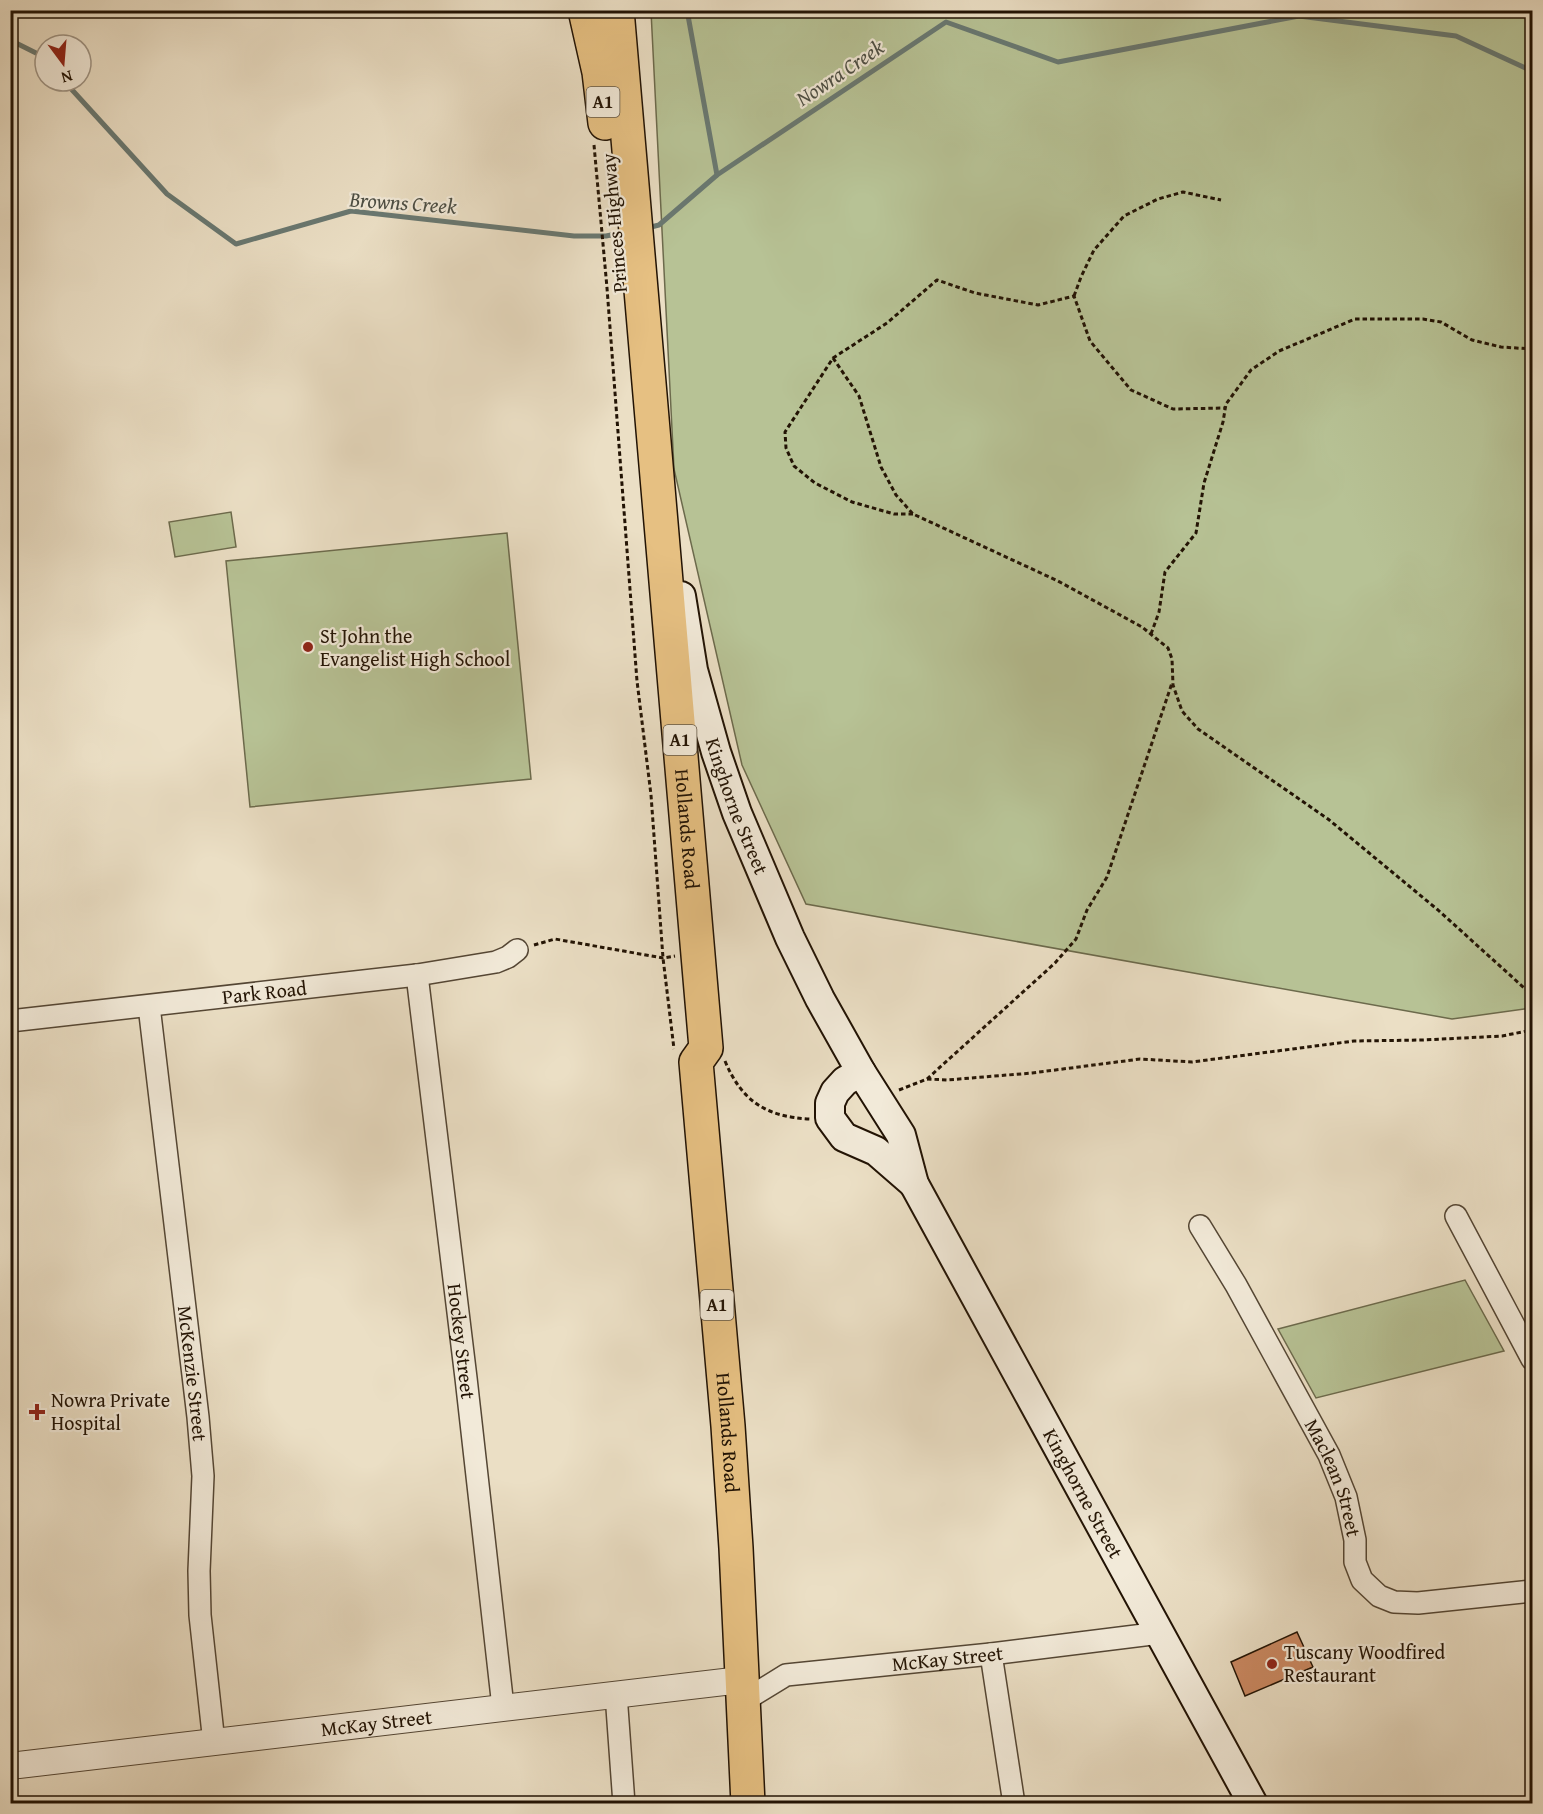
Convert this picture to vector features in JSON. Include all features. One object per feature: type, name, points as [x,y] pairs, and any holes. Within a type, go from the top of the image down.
[{"type":"highway","name":"Princes Highway","points":[[585,10],[599,72],[615,195],[623,287],[642,426]]},
{"type":"highway","name":"Princes Highway","points":[[615,195],[617,10]]},
{"type":"highway","name":"Hollands Road","points":[[642,426],[706,1048],[699,1060],[728,1426],[748,1803]]},
{"type":"main road","name":"Kinghorne Street","points":[[642,426],[666,437],[680,592],[693,670],[716,752],[737,813],[790,938],[820,999],[861,1072],[901,1135],[914,1184],[1253,1803]]},
{"type":"main road","points":[[830,1118],[830,1103],[835,1092],[845,1081],[861,1072]]},
{"type":"main road","name":"Kinghorne Street","points":[[830,1118],[844,1137],[876,1151],[914,1184]]},
{"type":"street","name":"Park Road","points":[[10,1021],[417,975],[496,962],[517,950]]},
{"type":"street","name":"Hockey Street","points":[[417,975],[503,1707]]},
{"type":"street","name":"McKenzie Street","points":[[149,1006],[198,1417],[203,1476],[199,1571],[200,1615],[214,1743]]},
{"type":"street","points":[[1456,1216],[1533,1359]]},
{"type":"street","name":"Maclean Street","points":[[1200,1226],[1236,1285],[1329,1455],[1346,1497],[1355,1539],[1355,1562],[1362,1580],[1379,1596],[1394,1602],[1418,1603],[1533,1591]]},
{"type":"street","name":"McKay Street","points":[[10,1766],[616,1694],[742,1691],[786,1675],[991,1654],[1160,1633]]},
{"type":"street","points":[[991,1654],[1014,1803]]},
{"type":"street","points":[[616,1694],[624,1803]]},
{"type":"path","points":[[1221,200],[1183,192],[1158,199],[1124,216],[1095,250],[1074,296],[1090,341],[1131,390],[1173,409],[1225,408]]},
{"type":"path","points":[[615,195],[623,287],[637,681],[651,795],[663,958],[699,1060],[732,1079],[752,1101],[768,1111],[791,1118],[830,1118]]},
{"type":"path","points":[[913,514],[894,514],[852,502],[815,483],[794,466],[786,448],[785,432],[833,358],[887,323],[937,280],[975,293],[1038,305],[1074,296]]},
{"type":"path","points":[[1151,634],[1159,612],[1165,572],[1196,533],[1204,483],[1223,422],[1226,404],[1251,370],[1279,351],[1355,320],[1423,319],[1441,322],[1472,340],[1501,347],[1533,349]]},
{"type":"path","points":[[833,358],[860,396],[881,467],[896,495],[913,514],[1058,581],[1142,627],[1168,648],[1172,659],[1173,685],[1182,711],[1198,729],[1328,819],[1438,910],[1533,995]]},
{"type":"path","points":[[891,1088],[901,1090],[927,1079],[1054,963],[1076,939],[1087,910],[1107,877],[1173,680]]},
{"type":"path","points":[[517,950],[555,939],[663,958]]},
{"type":"path","points":[[927,1079],[947,1080],[1022,1074],[1140,1059],[1192,1062],[1354,1041],[1479,1037],[1533,1030]]},
{"type":"green space","points":[[651,11],[1532,11],[1532,1008],[1452,1019],[806,904],[742,765],[674,469]]},
{"type":"green space","points":[[231,512],[236,547],[175,557],[169,522]]},
{"type":"green space","points":[[507,533],[531,779],[250,807],[226,561]]},
{"type":"green space","points":[[1465,1280],[1504,1351],[1316,1398],[1278,1329]]},
{"type":"building","name":"Tuscany Woodfired Restaurant","points":[[1297,1632],[1313,1667],[1245,1696],[1231,1662]]},
{"type":"waterway","name":"Nowra Creek","points":[[687,10],[717,175],[946,22],[1058,62],[1299,16],[1456,36],[1532,71]]},
{"type":"waterway","name":"Browns Creek","points":[[10,40],[33,52]]},
{"type":"waterway","name":"Browns Creek","points":[[75,93],[167,194],[236,244],[351,211],[574,236],[606,236],[626,232]]},
{"type":"waterway","name":"Browns Creek","points":[[647,228],[659,225],[717,175]]},
{"type":"place","name":"St John the Evangelist High School","points":[[308,647]]},
{"type":"place","name":"Nowra Private Hospital","points":[[37,1412]]},
{"type":"place","name":"Tuscany Woodfired Restaurant","points":[[1272,1664]]}]
